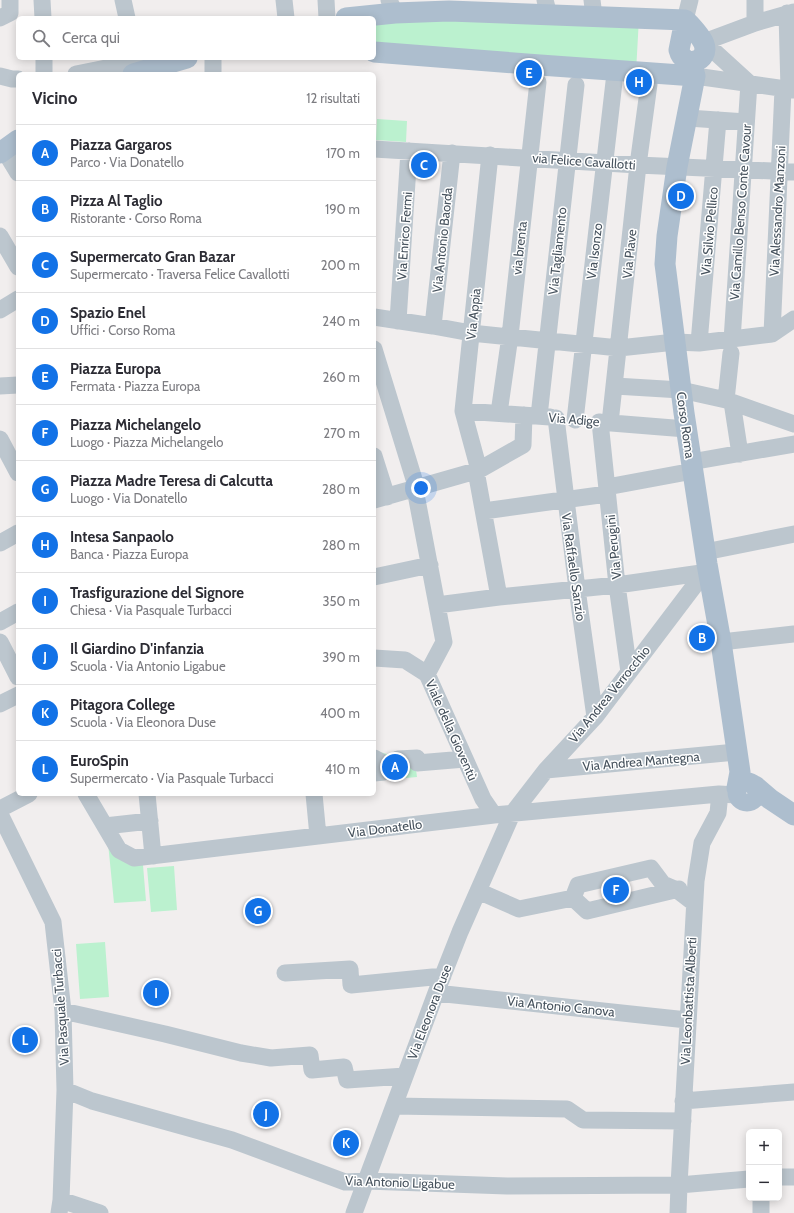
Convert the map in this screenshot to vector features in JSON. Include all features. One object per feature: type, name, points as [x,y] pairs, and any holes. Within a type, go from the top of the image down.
[{"type":"main road","points":[[354,16],[392,7],[437,6],[687,10],[690,57],[376,52]]},
{"type":"main road","name":"Corso Roma","points":[[690,57],[688,118],[677,166],[667,236],[665,264],[686,428],[706,566],[721,642],[736,752],[745,795]]},
{"type":"main road","points":[[123,72],[139,65],[173,60]]},
{"type":"main road","points":[[745,795],[794,815]]},
{"type":"street","points":[[0,18],[10,13],[10,0]]},
{"type":"street","points":[[42,0],[43,16]]},
{"type":"street","points":[[123,0],[127,16]]},
{"type":"street","points":[[284,0],[286,16]]},
{"type":"street","points":[[326,0],[327,16]]},
{"type":"street","points":[[755,0],[755,23]]},
{"type":"street","points":[[690,57],[755,23],[788,10]]},
{"type":"street","name":"Via Alessandro Manzoni","points":[[772,334],[786,172],[789,90],[788,10]]},
{"type":"street","points":[[690,57],[749,83],[789,90]]},
{"type":"street","points":[[690,57],[749,83]]},
{"type":"street","points":[[44,60],[44,72]]},
{"type":"street","points":[[213,60],[214,72]]},
{"type":"street","points":[[90,72],[139,65]]},
{"type":"street","name":"via brenta","points":[[500,413],[538,82]]},
{"type":"street","name":"Via Isonzo","points":[[575,420],[614,82]]},
{"type":"street","name":"Via Camillo Benso Conte Cavour","points":[[740,454],[729,401],[742,170],[749,83]]},
{"type":"street","name":"Via Piave","points":[[605,422],[615,386],[638,165],[649,84]]},
{"type":"street","name":"Via Tagliamento","points":[[540,416],[576,85]]},
{"type":"street","points":[[688,118],[746,122]]},
{"type":"street","name":"Via Silvio Pellico","points":[[699,343],[718,120]]},
{"type":"street","points":[[7,148],[16,168]]},
{"type":"street","name":"via Felice Cavallotti","points":[[376,148],[638,165],[786,172]]},
{"type":"street","name":"Via Enrico Fermi","points":[[398,321],[409,151]]},
{"type":"street","name":"Via Antonio Baorda","points":[[432,326],[452,153]]},
{"type":"street","name":"Via Appia","points":[[490,155],[463,411],[478,471],[498,597]]},
{"type":"street","points":[[0,236],[16,264]]},
{"type":"street","points":[[0,310],[16,300]]},
{"type":"street","points":[[376,318],[471,333],[619,348],[675,342],[731,347],[772,334],[794,318]]},
{"type":"street","points":[[376,356],[416,489],[444,642],[427,674]]},
{"type":"street","points":[[0,386],[16,385]]},
{"type":"street","points":[[615,386],[681,390],[729,401],[794,424]]},
{"type":"street","name":"Via Adige","points":[[463,411],[686,428]]},
{"type":"street","points":[[376,468],[381,498],[478,471],[523,445],[540,416]]},
{"type":"street","name":"Via Raffaello Sanzio","points":[[540,416],[566,501],[595,717]]},
{"type":"street","name":"Via Perugini","points":[[605,422],[607,491],[617,585],[629,672]]},
{"type":"street","points":[[0,439],[16,469]]},
{"type":"street","points":[[484,511],[566,501],[740,454],[794,444]]},
{"type":"street","points":[[0,543],[16,534]]},
{"type":"street","points":[[437,605],[498,597],[617,585],[706,566],[794,534]]},
{"type":"street","points":[[376,577],[430,565]]},
{"type":"street","name":"Via Andrea Verrocchio","points":[[512,814],[546,770],[595,717],[706,566]]},
{"type":"street","points":[[0,622],[16,613]]},
{"type":"street","points":[[721,642],[794,634]]},
{"type":"street","points":[[0,642],[16,673]]},
{"type":"street","name":"Viale della Gioventù","points":[[376,658],[405,660],[427,674],[484,799],[494,815]]},
{"type":"street","points":[[0,704],[16,696]]},
{"type":"street","name":"Via Andrea Mantegna","points":[[546,770],[736,752]]},
{"type":"street","points":[[381,771],[398,759],[416,758],[417,763],[465,759]]},
{"type":"street","points":[[376,759],[381,762],[381,771]]},
{"type":"street","name":"Via Leonbattista Alberti","points":[[678,1213],[678,1185],[694,903],[702,843],[718,812],[731,806],[745,795]]},
{"type":"street","name":"Via Donatello","points":[[87,796],[119,850],[134,858],[494,815],[745,795]]},
{"type":"street","points":[[0,809],[25,796]]},
{"type":"street","points":[[147,796],[153,856]]},
{"type":"street","points":[[314,796],[318,836]]},
{"type":"street","name":"Via Pasquale Turbacci","points":[[0,814],[53,922],[63,1011],[65,1090],[60,1206]]},
{"type":"street","name":"Via Eleonora Duse","points":[[354,1213],[442,976],[512,814]]},
{"type":"street","points":[[105,826],[150,821]]},
{"type":"street","points":[[573,898],[578,885],[651,868],[663,884],[677,890],[694,903]]},
{"type":"street","points":[[573,898],[586,911],[677,890],[696,881]]},
{"type":"street","points":[[478,891],[520,909],[573,898]]},
{"type":"street","points":[[285,973],[350,969],[352,985],[442,976]]},
{"type":"street","name":"Via Antonio Canova","points":[[436,993],[687,1020]]},
{"type":"street","points":[[63,1011],[241,1053],[271,1058],[310,1055],[312,1070],[344,1067],[347,1080],[405,1076]]},
{"type":"street","name":"Via Antonio Ligabue","points":[[65,1090],[92,1101],[232,1140],[345,1182],[366,1181],[507,1186],[678,1185],[746,1179]]},
{"type":"street","points":[[683,1101],[794,1092]]},
{"type":"street","points":[[394,1106],[567,1109],[583,1120],[682,1122]]},
{"type":"street","points":[[782,1178],[794,1177]]},
{"type":"street","points":[[761,1201],[761,1213]]},
{"type":"street","points":[[60,1206],[100,1213]]},
{"type":"green space","points":[[376,18],[639,18],[636,72],[376,52]]},
{"type":"green space","points":[[377,119],[407,121],[406,142],[376,140]]},
{"type":"green space","points":[[376,751],[396,757],[414,755],[417,777],[376,781]]},
{"type":"green space","points":[[108,843],[143,865],[146,901],[114,903]]},
{"type":"green space","points":[[174,866],[177,910],[151,912],[147,868]]},
{"type":"green space","points":[[105,942],[109,997],[80,999],[76,944]]},
{"type":"place","name":"Piazza Europa","points":[[529,73]]},
{"type":"place","name":"Intesa Sanpaolo","points":[[639,82]]},
{"type":"place","name":"Supermercato Gran Bazar","points":[[424,165]]},
{"type":"place","name":"Spazio Enel","points":[[681,196]]},
{"type":"place","name":"Pizza Al Taglio","points":[[702,638]]},
{"type":"place","name":"Piazza Gargaros","points":[[395,767]]},
{"type":"place","name":"Piazza Michelangelo","points":[[616,890]]},
{"type":"place","name":"Piazza Madre Teresa di Calcutta","points":[[258,911]]},
{"type":"place","name":"Trasfigurazione del Signore","points":[[156,993]]},
{"type":"place","name":"EuroSpin","points":[[25,1040]]},
{"type":"place","name":"Il Giardino D'infanzia","points":[[266,1114]]},
{"type":"place","name":"Pitagora College","points":[[346,1143]]}]
